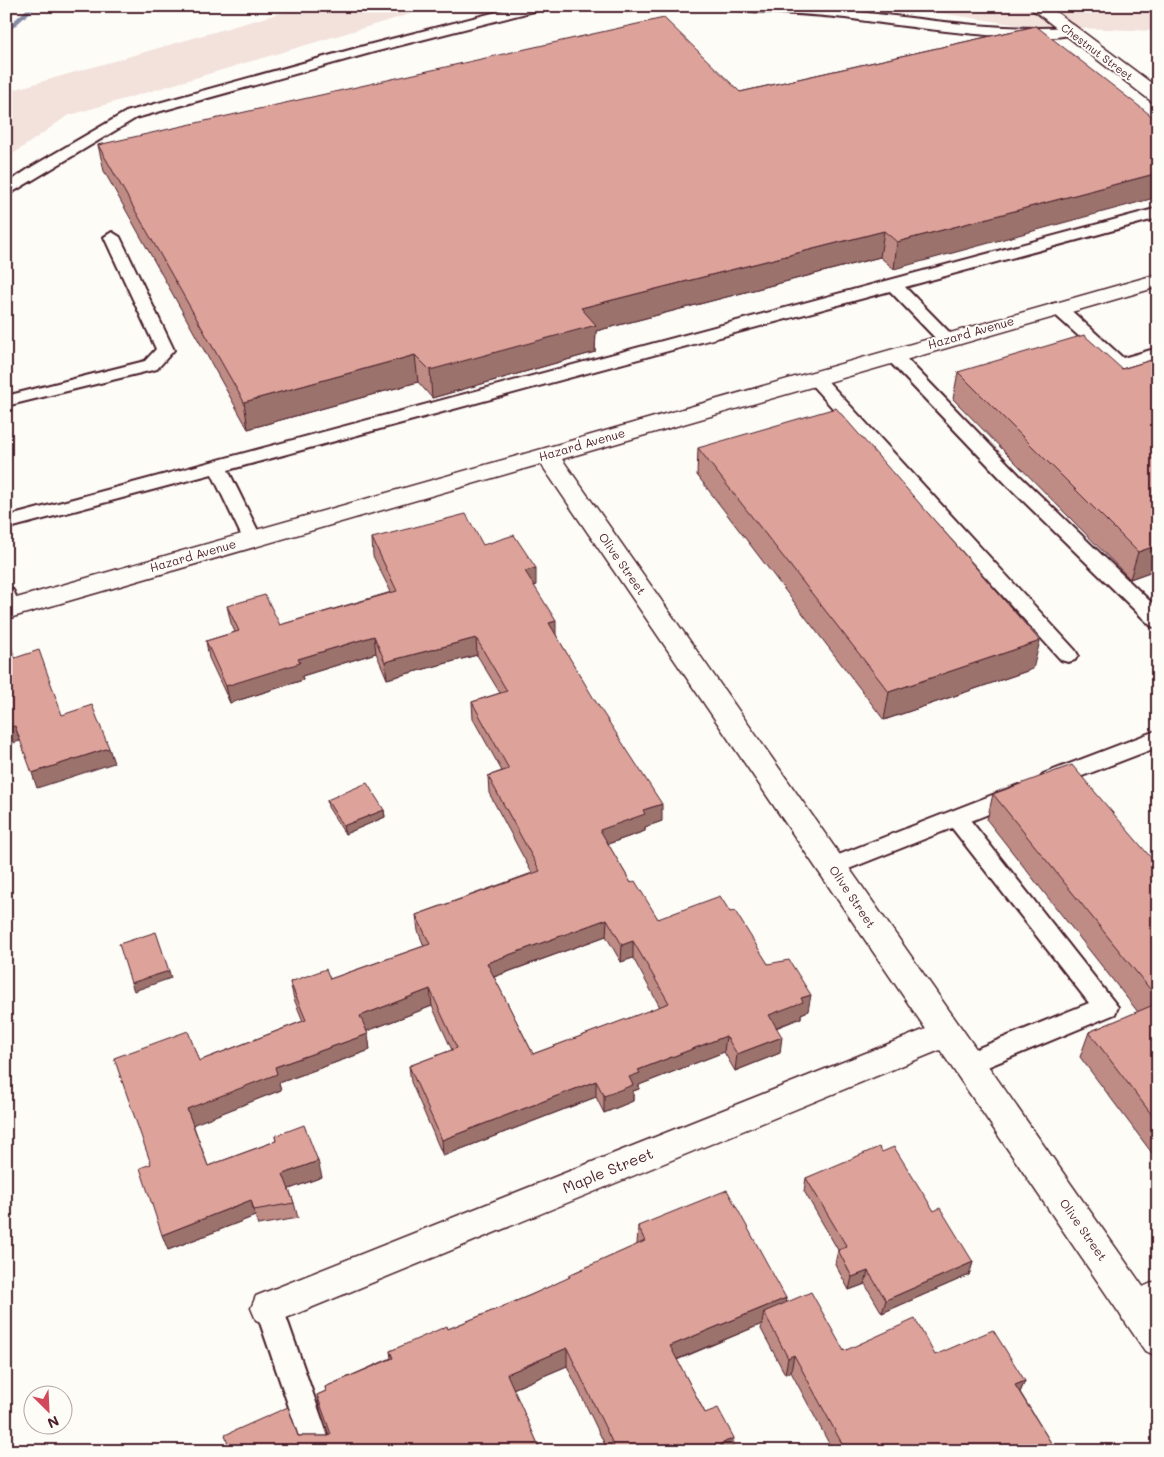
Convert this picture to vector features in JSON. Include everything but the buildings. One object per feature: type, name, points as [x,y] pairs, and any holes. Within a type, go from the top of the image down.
[{"type":"street","name":"Chestnut Street","points":[[1037,6],[1158,97]]},
{"type":"street","name":"Hazard Avenue","points":[[8,604],[252,539],[1158,280]]},
{"type":"street","name":"Olive Street","points":[[547,455],[946,1034],[1147,1302],[1158,1339]]},
{"type":"street","name":"Maple Street","points":[[269,1308],[946,1034]]},
{"type":"lane","points":[[6,191],[38,169],[131,115],[369,49],[537,6]]},
{"type":"lane","points":[[738,6],[858,16],[988,32],[1039,34],[1070,31]]},
{"type":"lane","points":[[6,523],[1158,213]]},
{"type":"lane","points":[[6,401],[151,365],[165,350],[112,237]]},
{"type":"lane","points":[[894,285],[948,340]]},
{"type":"lane","points":[[1058,308],[1120,364],[1158,353]]},
{"type":"lane","points":[[894,356],[1014,481],[1158,621]]},
{"type":"lane","points":[[815,378],[1068,655]]},
{"type":"lane","points":[[218,466],[252,539]]},
{"type":"lane","points":[[831,866],[1158,738]]},
{"type":"lane","points":[[956,817],[1106,1007],[968,1064]]},
{"type":"lane","points":[[269,1308],[318,1451]]},
{"type":"shaded area","points":[[305,6],[437,6],[67,116],[6,159],[6,92]]},
{"type":"shaded area","points":[[896,6],[1158,6],[1158,31],[1024,26]]},
{"type":"waterway","points":[[6,32],[34,6]]}]
